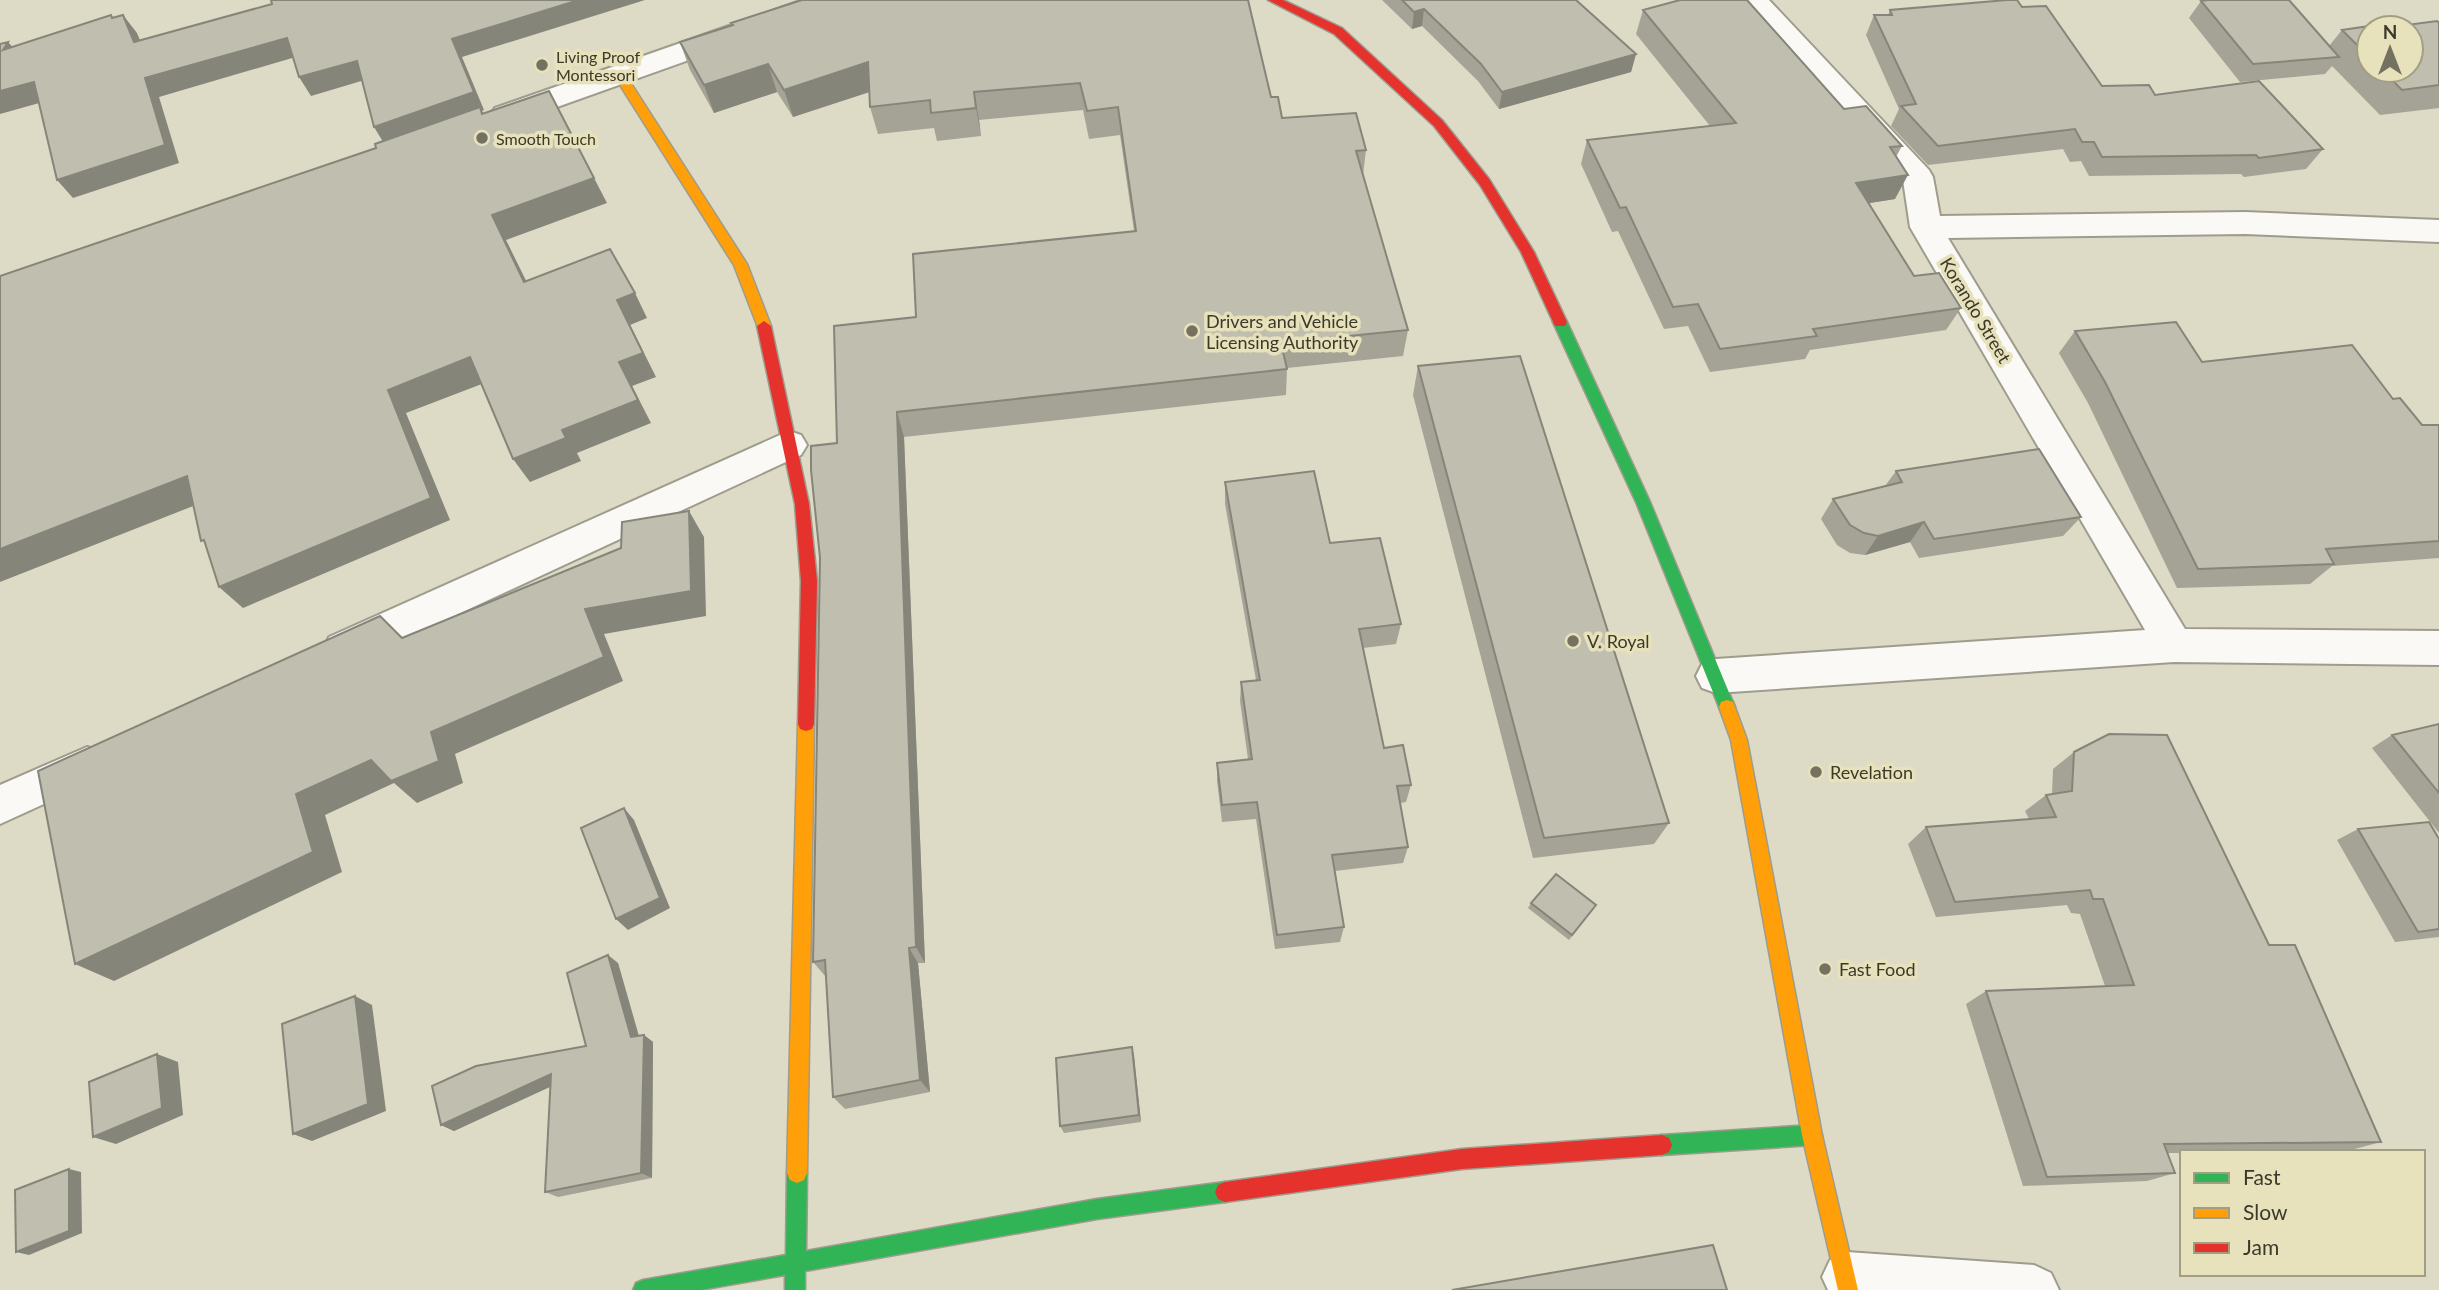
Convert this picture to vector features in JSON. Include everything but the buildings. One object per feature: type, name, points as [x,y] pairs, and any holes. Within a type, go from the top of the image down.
[{"type":"street","points":[[481,124],[830,0]]},
{"type":"street","points":[[1274,0],[1338,32],[1390,76],[1438,123],[1485,182],[1527,252],[1579,358],[1716,676],[1739,740],[1812,1135],[1847,1283],[2034,1290]]},
{"type":"street","name":"Korando Street","points":[[1754,0],[1918,177],[1926,227],[2174,645]]},
{"type":"street","points":[[619,75],[740,264],[758,306],[771,350],[802,504],[809,581],[795,1290]]},
{"type":"street","points":[[1926,227],[2245,223],[2439,231]]},
{"type":"street","points":[[309,664],[789,445]]},
{"type":"street","points":[[1716,676],[2174,645],[2439,648]]},
{"type":"street","points":[[0,805],[122,750]]},
{"type":"street","points":[[643,1290],[1097,1209],[1462,1159],[1812,1135]]},
{"type":"traffic: fast","points":[[1560,322],[1643,502],[1727,707]]},
{"type":"traffic: fast","points":[[1662,1145],[1812,1135]]},
{"type":"traffic: fast","points":[[795,1290],[797,1173]]},
{"type":"traffic: fast","points":[[643,1290],[1097,1209],[1225,1192]]},
{"type":"traffic: slow","points":[[619,74],[740,264],[764,326]]},
{"type":"traffic: slow","points":[[1727,707],[1739,740],[1812,1135],[1848,1290]]},
{"type":"traffic: slow","points":[[797,1173],[806,724]]},
{"type":"traffic: jam","points":[[1274,0],[1338,31],[1438,123],[1485,182],[1527,252],[1560,322]]},
{"type":"traffic: jam","points":[[764,326],[802,504],[809,581],[806,724]]},
{"type":"traffic: jam","points":[[1225,1192],[1462,1159],[1662,1145]]},
{"type":"place","name":"Living Proof Montessori","points":[[542,65]]},
{"type":"place","name":"Smooth Touch","points":[[482,138]]},
{"type":"place","name":"Drivers and Vehicle Licensing Authority","points":[[1192,331]]},
{"type":"place","name":"V. Royal","points":[[1573,641]]},
{"type":"place","name":"Revelation","points":[[1816,772]]},
{"type":"place","name":"Fast Food","points":[[1825,969]]}]
